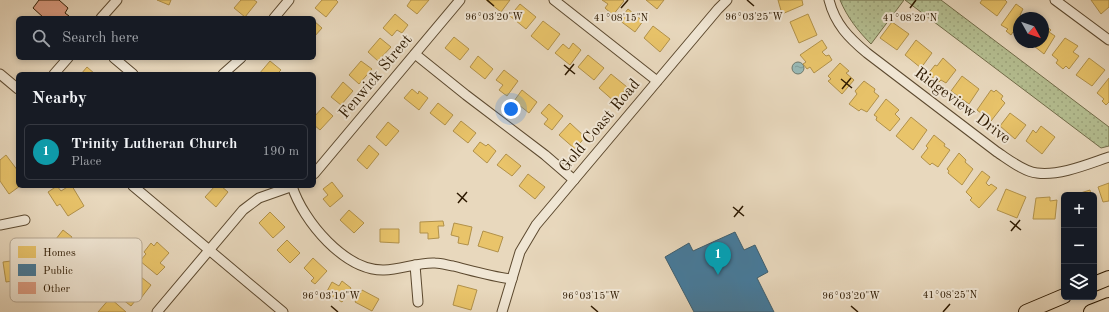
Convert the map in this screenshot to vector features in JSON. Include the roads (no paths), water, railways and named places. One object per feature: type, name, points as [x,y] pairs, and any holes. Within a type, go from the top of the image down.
[{"type":"highway","points":[[1097,283],[1109,278]]},
{"type":"highway","points":[[1026,312],[1061,297]]},
{"type":"highway","points":[[1091,312],[1109,305]]},
{"type":"street","points":[[103,16],[117,0]]},
{"type":"street","points":[[276,16],[289,0]]},
{"type":"street","name":"Fenwick Street","points":[[316,172],[460,0]]},
{"type":"street","points":[[554,0],[657,81]]},
{"type":"street","name":"Gold Coast Road","points":[[502,312],[520,252],[536,225],[727,0]]},
{"type":"street","name":"Ridgeview Drive","points":[[829,0],[839,26],[852,41],[978,138],[1018,166],[1037,174],[1072,169],[1109,157]]},
{"type":"street","points":[[1054,0],[1109,40]]},
{"type":"street","points":[[415,54],[545,155],[574,180]]},
{"type":"street","points":[[56,72],[66,60]]},
{"type":"street","points":[[116,60],[131,72]]},
{"type":"street","points":[[225,72],[239,60]]},
{"type":"street","points":[[0,74],[16,87]]},
{"type":"street","points":[[135,188],[283,312]]},
{"type":"street","points":[[157,312],[243,210],[259,198],[287,188]]},
{"type":"street","points":[[294,188],[298,203],[316,229],[332,245],[351,260],[367,268],[384,270],[435,263],[512,279]]},
{"type":"street","points":[[0,226],[25,220]]},
{"type":"street","points":[[415,265],[418,302]]},
{"type":"street","name":"Gold Coast Road","points":[[509,312],[512,279]]},
{"type":"water","points":[[796,62],[800,62],[804,68],[800,74],[796,74],[792,70],[792,66]]},
{"type":"place","name":"Trinity Lutheran Church","points":[[718,275]]}]
